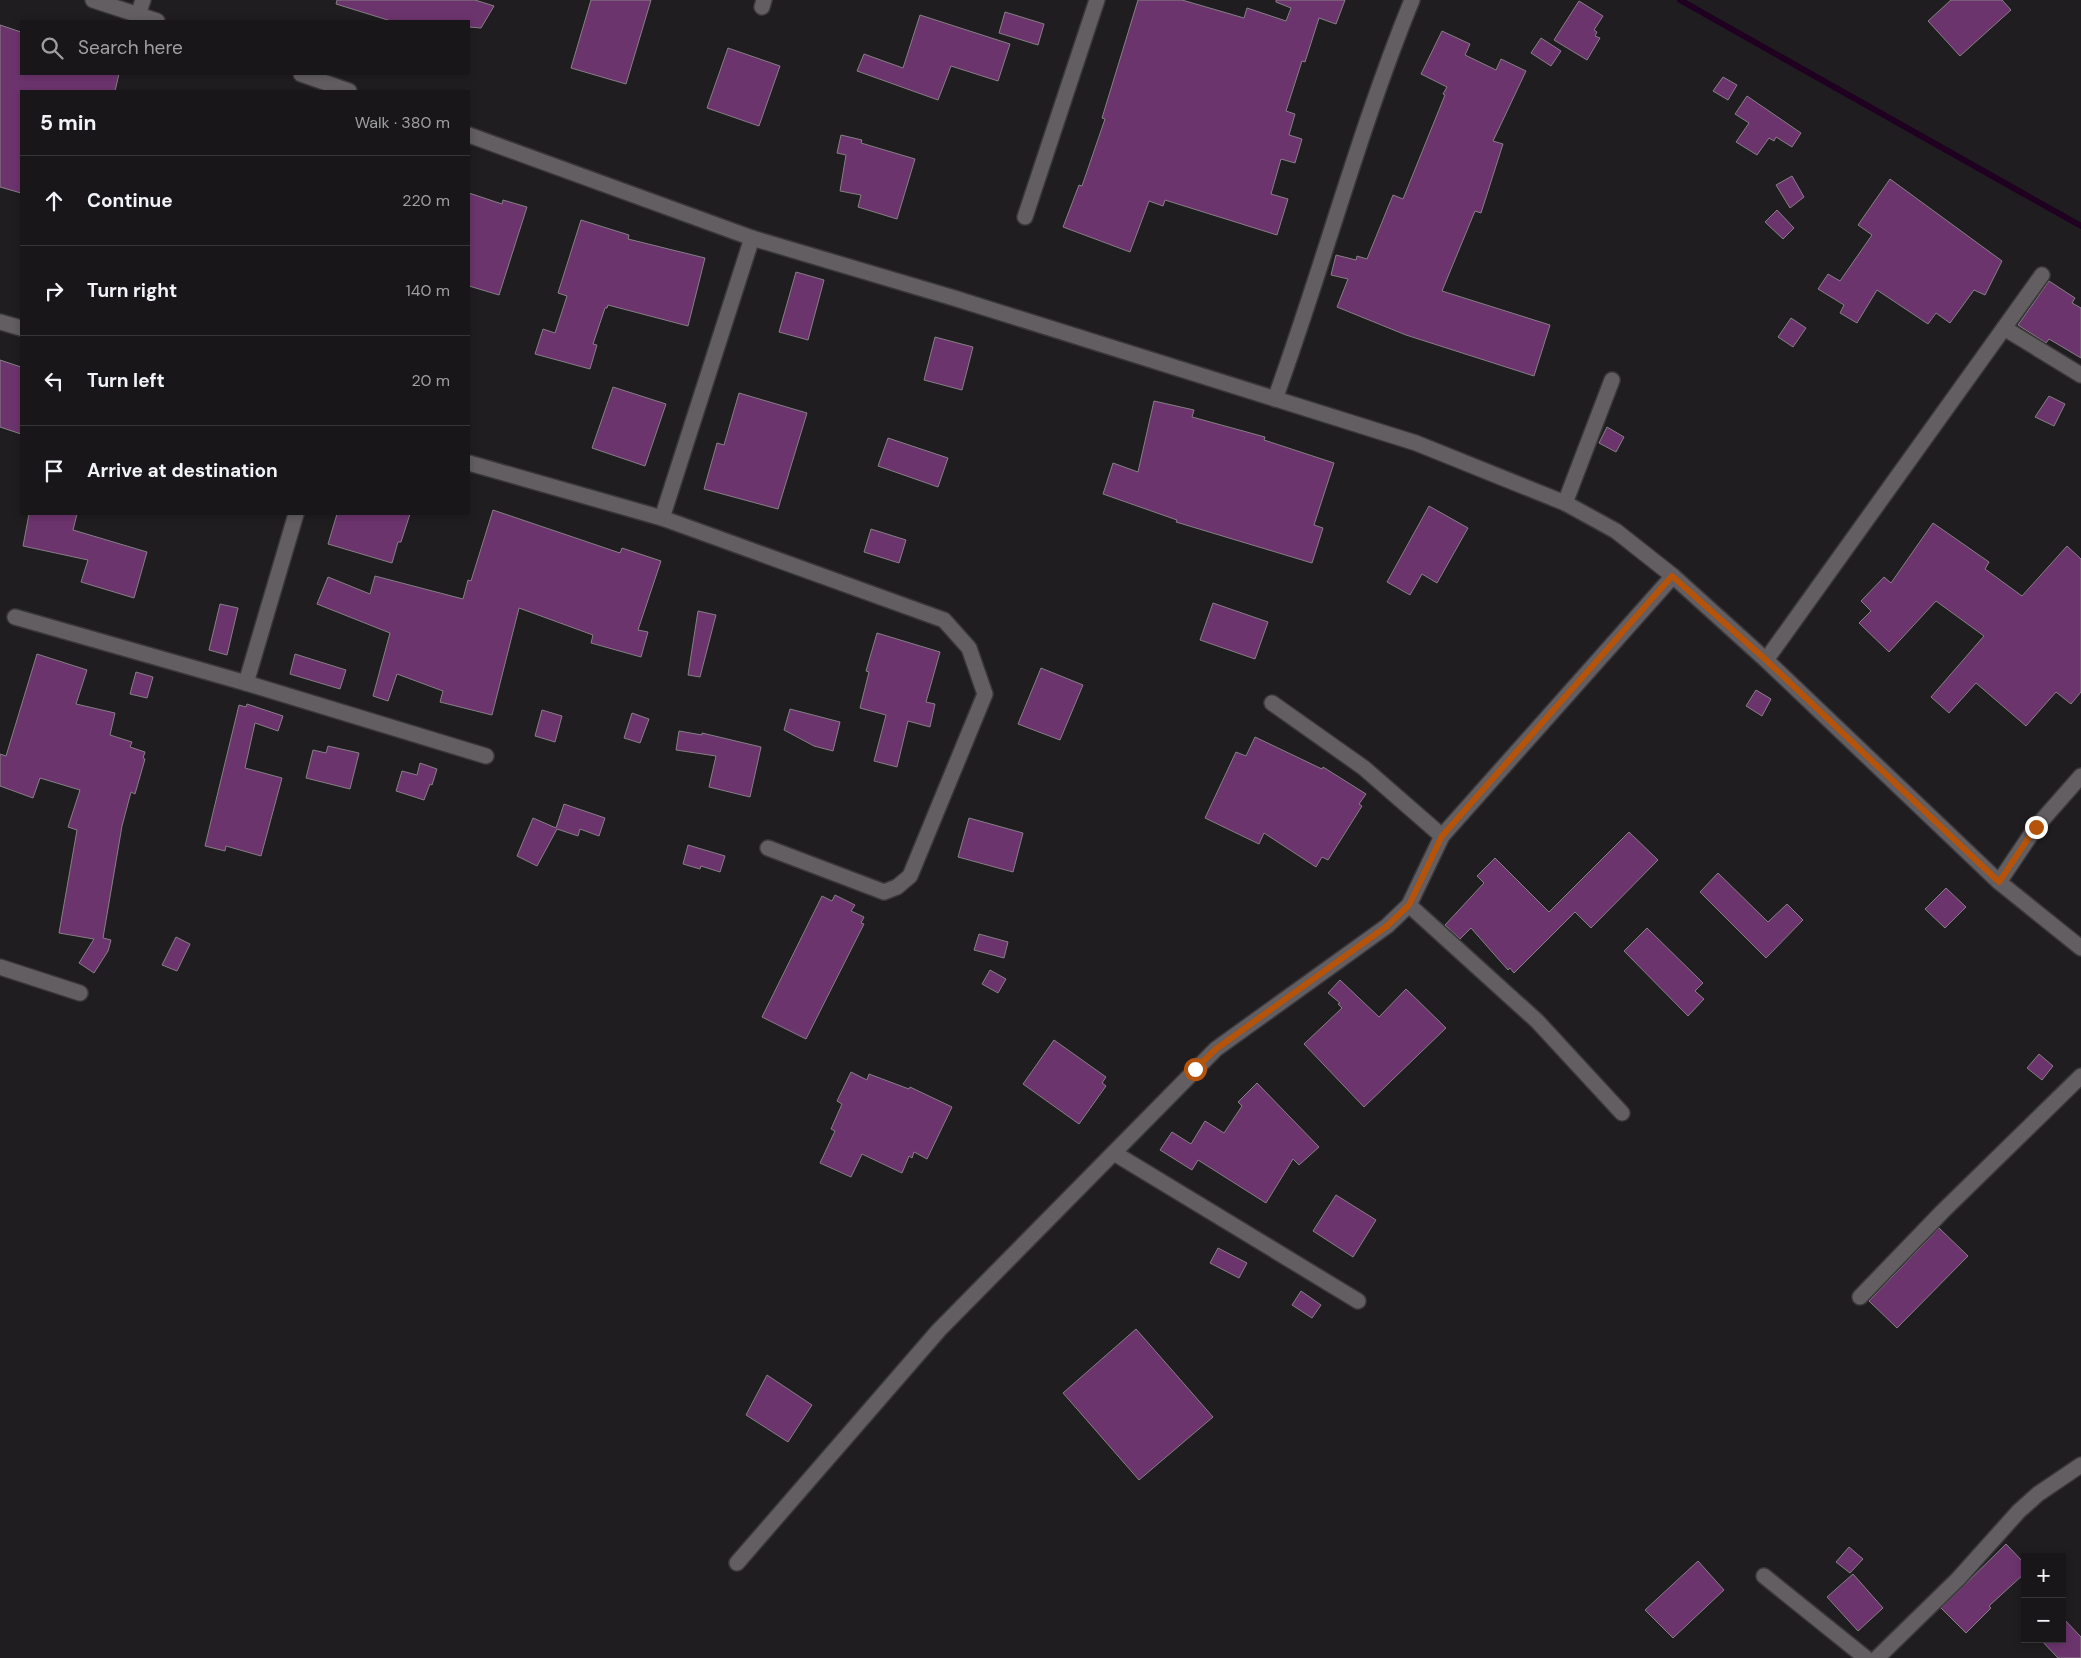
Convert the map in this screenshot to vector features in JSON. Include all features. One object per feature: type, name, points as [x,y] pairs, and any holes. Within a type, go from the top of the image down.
[{"type":"street","points":[[93,0],[140,7],[156,20]]},
{"type":"street","points":[[1025,217],[1097,0]]},
{"type":"street","points":[[1275,399],[1304,318],[1387,61],[1412,0]]},
{"type":"street","points":[[304,75],[346,90]]},
{"type":"street","points":[[470,135],[752,238],[954,298],[1416,443],[1565,503],[1616,531],[1672,576],[1766,660],[1999,882],[2081,948]]},
{"type":"street","points":[[662,518],[752,238]]},
{"type":"street","points":[[1766,660],[2042,274]]},
{"type":"street","points":[[0,322],[20,328]]},
{"type":"street","points":[[2004,328],[2081,375]]},
{"type":"street","points":[[1565,503],[1612,380]]},
{"type":"street","points":[[470,463],[662,518],[944,620],[969,648],[985,694],[910,876],[897,887],[884,892],[768,848]]},
{"type":"street","points":[[246,682],[296,515]]},
{"type":"street","points":[[738,1563],[939,1330],[1216,1049],[1387,926],[1409,905],[1442,836],[1672,576]]},
{"type":"street","points":[[14,617],[246,682],[486,756]]},
{"type":"street","points":[[1272,703],[1364,768],[1442,836]]},
{"type":"street","points":[[1999,882],[2036,827],[2081,776]]},
{"type":"street","points":[[1409,905],[1537,1021],[1622,1113]]},
{"type":"street","points":[[0,967],[80,993]]},
{"type":"street","points":[[1860,1297],[2081,1076]]},
{"type":"street","points":[[1114,1153],[1358,1301]]},
{"type":"street","points":[[1876,1658],[1958,1579],[2018,1510],[2038,1494],[2081,1466]]},
{"type":"street","points":[[1764,1576],[1866,1658]]},
{"type":"building","points":[[337,0],[475,0],[494,6],[481,28],[470,27],[470,20],[388,20],[336,4]]},
{"type":"building","points":[[591,0],[651,0],[626,84],[571,68]]},
{"type":"building","points":[[1138,0],[1182,0],[1244,18],[1247,8],[1286,21],[1291,8],[1276,2],[1276,0],[1345,0],[1336,24],[1319,18],[1305,62],[1302,61],[1286,111],[1295,114],[1289,135],[1302,139],[1295,163],[1281,159],[1271,194],[1288,199],[1277,235],[1165,200],[1163,206],[1149,201],[1130,252],[1063,227],[1079,185],[1082,186],[1105,119],[1102,118]]},
{"type":"building","points":[[1951,0],[2002,0],[2011,10],[1960,56],[1928,21]]},
{"type":"building","points":[[1579,1],[1603,16],[1594,30],[1597,32],[1595,36],[1600,38],[1587,60],[1554,40]]},
{"type":"building","points":[[1005,12],[1044,24],[1038,45],[999,33]]},
{"type":"building","points":[[920,15],[1010,44],[998,81],[951,66],[938,100],[857,71],[864,54],[903,68]]},
{"type":"building","points":[[0,25],[20,32],[20,75],[119,75],[115,90],[20,90],[20,193],[0,187]]},
{"type":"building","points":[[1442,31],[1470,44],[1465,55],[1496,70],[1501,59],[1526,71],[1493,141],[1503,144],[1481,213],[1475,211],[1442,291],[1550,325],[1534,376],[1406,335],[1337,307],[1348,279],[1331,275],[1336,255],[1356,260],[1357,256],[1367,259],[1393,195],[1403,199],[1445,95],[1443,94],[1447,87],[1421,74]]},
{"type":"building","points":[[1541,38],[1561,51],[1551,66],[1531,53]]},
{"type":"building","points":[[728,48],[780,66],[759,126],[707,108]]},
{"type":"building","points":[[1723,77],[1737,85],[1728,100],[1713,91]]},
{"type":"building","points":[[1747,96],[1801,133],[1792,147],[1776,137],[1774,141],[1769,138],[1757,155],[1736,142],[1749,123],[1735,114]]},
{"type":"building","points":[[841,135],[862,140],[861,143],[915,159],[897,219],[858,207],[861,195],[840,191],[846,155],[837,153]]},
{"type":"building","points":[[1792,176],[1804,197],[1790,208],[1776,185]]},
{"type":"building","points":[[1890,179],[2002,261],[1985,295],[1974,290],[1950,323],[1936,313],[1928,324],[1877,290],[1857,323],[1840,313],[1844,305],[1818,289],[1828,274],[1840,281],[1872,235],[1858,225]]},
{"type":"building","points":[[470,193],[502,204],[503,200],[527,207],[499,295],[470,286]]},
{"type":"building","points":[[1777,210],[1794,228],[1783,239],[1765,222]]},
{"type":"building","points":[[581,220],[629,235],[628,239],[705,258],[688,326],[608,305],[605,308],[593,344],[597,345],[590,369],[535,354],[543,329],[555,333],[567,296],[558,293]]},
{"type":"building","points":[[796,272],[824,280],[808,340],[779,332]]},
{"type":"building","points":[[2049,281],[2075,298],[2072,303],[2081,308],[2081,358],[2049,339],[2046,343],[2018,325]]},
{"type":"building","points":[[1791,318],[1806,328],[1793,347],[1778,337]]},
{"type":"building","points":[[935,337],[973,347],[962,390],[924,380]]},
{"type":"building","points":[[0,360],[20,367],[20,434],[0,427]]},
{"type":"building","points":[[613,387],[666,404],[645,466],[592,448]]},
{"type":"building","points":[[739,393],[807,413],[778,509],[704,489],[717,443],[724,445]]},
{"type":"building","points":[[2049,396],[2065,404],[2054,426],[2035,417]]},
{"type":"building","points":[[1154,401],[1194,410],[1192,417],[1265,437],[1264,440],[1334,463],[1314,525],[1323,528],[1312,563],[1176,522],[1177,520],[1103,494],[1113,463],[1138,472]]},
{"type":"building","points":[[1607,427],[1624,437],[1616,452],[1599,443]]},
{"type":"building","points":[[888,438],[948,458],[938,487],[878,466]]},
{"type":"building","points":[[1429,506],[1468,528],[1437,583],[1422,574],[1410,595],[1387,582]]},
{"type":"building","points":[[493,510],[620,553],[622,548],[661,561],[638,630],[648,632],[641,657],[591,643],[593,635],[519,608],[492,715],[440,702],[443,691],[397,674],[388,701],[373,696],[390,633],[317,604],[328,577],[370,594],[375,576],[463,599],[468,580],[471,581]]},
{"type":"building","points":[[29,515],[77,515],[73,530],[147,552],[134,598],[81,582],[88,560],[23,546]]},
{"type":"building","points":[[337,515],[410,515],[401,542],[398,542],[392,563],[328,544]]},
{"type":"building","points":[[1933,523],[1989,562],[1985,569],[2022,596],[2067,546],[2081,559],[2081,692],[2071,704],[2056,692],[2026,726],[1976,683],[1949,713],[1931,697],[1984,636],[1936,601],[1889,652],[1859,623],[1871,611],[1861,601],[1884,577],[1891,583]]},
{"type":"building","points":[[871,529],[906,540],[899,563],[864,552]]},
{"type":"building","points":[[1213,603],[1268,622],[1255,659],[1200,640]]},
{"type":"building","points":[[220,604],[238,608],[227,655],[209,650]]},
{"type":"building","points":[[698,611],[716,615],[700,677],[688,675]]},
{"type":"building","points":[[877,633],[940,652],[926,702],[935,704],[930,727],[908,721],[897,767],[874,761],[886,715],[860,708],[869,672],[866,671]]},
{"type":"building","points":[[37,654],[87,670],[76,704],[115,713],[110,735],[132,742],[130,747],[145,752],[143,758],[145,759],[135,794],[131,792],[122,826],[103,938],[111,940],[108,951],[94,973],[79,963],[94,939],[59,933],[77,830],[68,827],[80,790],[40,778],[33,798],[0,786],[0,754],[6,756]]},
{"type":"building","points":[[295,654],[346,670],[340,689],[290,674]]},
{"type":"building","points":[[1041,668],[1083,685],[1060,740],[1018,724]]},
{"type":"building","points":[[136,672],[153,677],[147,698],[130,694]]},
{"type":"building","points":[[1756,690],[1771,699],[1762,716],[1746,706]]},
{"type":"building","points":[[247,704],[283,716],[278,731],[255,723],[245,768],[282,778],[261,856],[226,846],[225,851],[205,846],[239,705],[246,707]]},
{"type":"building","points":[[790,709],[840,722],[833,751],[814,746],[784,730]]},
{"type":"building","points":[[542,710],[562,716],[555,742],[535,736]]},
{"type":"building","points":[[632,713],[649,719],[640,743],[624,738]]},
{"type":"building","points":[[679,731],[702,735],[702,733],[761,747],[750,797],[709,787],[716,756],[676,750]]},
{"type":"building","points":[[1255,737],[1322,769],[1323,767],[1366,794],[1359,804],[1362,806],[1328,860],[1322,857],[1316,867],[1264,833],[1259,844],[1205,818],[1236,752],[1246,756]]},
{"type":"building","points":[[328,746],[359,753],[350,789],[306,778],[313,750],[326,753]]},
{"type":"building","points":[[420,763],[437,769],[432,785],[430,784],[424,800],[396,791],[402,771],[417,775]]},
{"type":"building","points":[[564,804],[605,818],[599,836],[580,829],[578,836],[557,829],[537,866],[517,856],[533,818],[556,828]]},
{"type":"building","points":[[969,818],[1023,833],[1013,872],[958,857]]},
{"type":"building","points":[[1629,832],[1658,860],[1591,928],[1575,912],[1514,973],[1510,968],[1508,970],[1471,928],[1460,939],[1445,925],[1484,883],[1477,876],[1495,858],[1549,912]]},
{"type":"building","points":[[688,845],[725,856],[720,872],[701,866],[700,869],[683,864]]},
{"type":"building","points":[[1718,873],[1768,922],[1787,904],[1803,920],[1766,958],[1700,892]]},
{"type":"building","points":[[1946,888],[1966,907],[1945,928],[1925,909]]},
{"type":"building","points":[[835,895],[855,905],[851,911],[864,917],[861,923],[864,924],[806,1039],[762,1017],[822,896],[832,901]]},
{"type":"building","points":[[1647,928],[1703,983],[1695,991],[1704,999],[1688,1016],[1624,951]]},
{"type":"building","points":[[979,934],[1008,942],[1004,958],[974,950]]},
{"type":"building","points":[[176,937],[190,944],[177,971],[162,965]]},
{"type":"building","points":[[990,970],[1006,979],[998,993],[982,984]]},
{"type":"building","points":[[1340,980],[1379,1017],[1406,989],[1446,1028],[1364,1107],[1304,1044],[1342,1008],[1338,1004],[1340,1003],[1328,993]]},
{"type":"building","points":[[1054,1040],[1106,1077],[1102,1083],[1106,1086],[1079,1124],[1023,1084]]},
{"type":"building","points":[[2039,1054],[2053,1066],[2042,1080],[2027,1068]]},
{"type":"building","points":[[851,1072],[867,1080],[869,1074],[909,1089],[910,1087],[952,1107],[927,1159],[914,1152],[912,1158],[909,1156],[902,1173],[862,1154],[851,1177],[820,1163],[835,1131],[831,1129],[842,1104],[837,1101]]},
{"type":"building","points":[[1257,1083],[1319,1147],[1299,1165],[1293,1159],[1266,1203],[1198,1160],[1192,1170],[1160,1150],[1172,1132],[1191,1144],[1205,1121],[1224,1133],[1242,1106],[1238,1102]]},
{"type":"building","points":[[1336,1195],[1376,1220],[1353,1257],[1313,1231]]},
{"type":"building","points":[[1939,1228],[1968,1256],[1897,1328],[1869,1301]]},
{"type":"building","points":[[1218,1248],[1247,1263],[1239,1278],[1210,1263]]},
{"type":"building","points":[[1301,1291],[1321,1305],[1312,1318],[1292,1305]]},
{"type":"building","points":[[1136,1329],[1213,1417],[1139,1480],[1063,1393]]},
{"type":"building","points":[[767,1375],[812,1405],[788,1442],[746,1415]]},
{"type":"building","points":[[2006,1544],[2021,1560],[2021,1577],[1989,1606],[1991,1608],[1966,1633],[1941,1608]]},
{"type":"building","points":[[1849,1547],[1863,1559],[1850,1573],[1836,1562]]},
{"type":"building","points":[[1698,1561],[1724,1590],[1673,1638],[1645,1610]]},
{"type":"building","points":[[1853,1574],[1883,1608],[1858,1631],[1827,1597]]},
{"type":"building","points":[[2066,1621],[2081,1637],[2081,1658],[2058,1658],[2044,1643],[2066,1643]]},
{"type":"waterway","points":[[1680,0],[2081,226]]},
{"type":"route","points":[[1195,1069],[1216,1049],[1387,926],[1409,905],[1442,836],[1672,576],[1766,660],[1999,882],[2036,827]]}]
